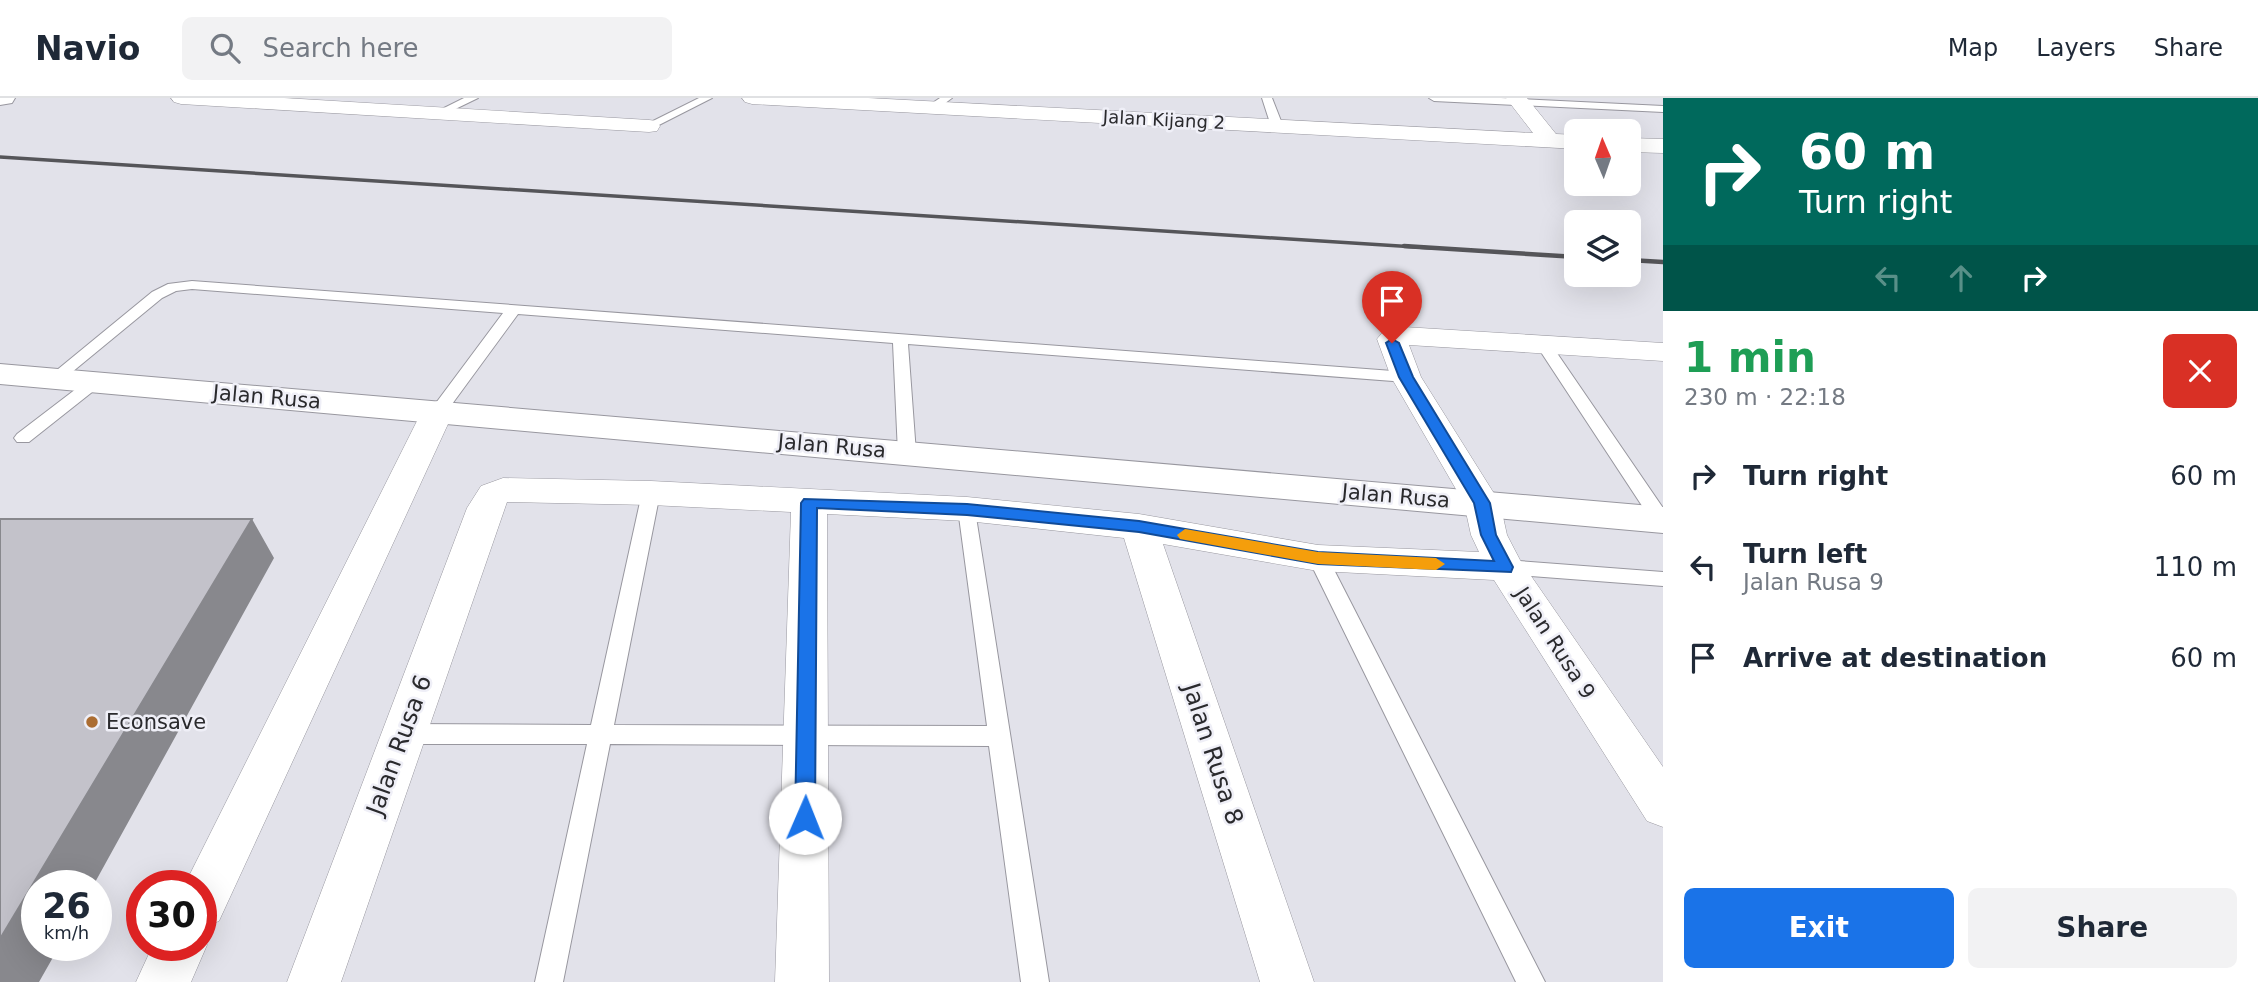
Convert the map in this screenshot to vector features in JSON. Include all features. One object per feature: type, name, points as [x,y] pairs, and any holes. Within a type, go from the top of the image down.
[{"type":"street","points":[[181,98],[649,126]]},
{"type":"street","points":[[342,108],[368,98]]},
{"type":"street","name":"Jalan Kijang 2","points":[[752,98],[939,103],[1277,126],[1564,142]]},
{"type":"street","points":[[1518,100],[1550,141]]},
{"type":"street","points":[[547,120],[580,103]]},
{"type":"street","points":[[1642,145],[1663,146]]},
{"type":"street","name":"Jalan Rusa 9","points":[[1543,344],[1406,336],[1392,339],[1406,377],[1482,503],[1489,535],[1505,567],[1663,806]]},
{"type":"street","points":[[1543,344],[1663,352]]},
{"type":"street","name":"Jalan Rusa","points":[[0,374],[1662,519]]},
{"type":"street","points":[[217,871],[438,411]]},
{"type":"street","name":"Jalan Rusa 6","points":[[314,982],[485,508],[494,494],[513,489],[651,493]]},
{"type":"street","points":[[651,493],[967,509],[1139,527],[1318,558],[1505,567]]},
{"type":"street","points":[[802,982],[809,503]]},
{"type":"street","name":"Jalan Rusa 8","points":[[1139,527],[1287,982]]},
{"type":"street","points":[[163,982],[173,961]]},
{"type":"lane","points":[[437,114],[473,98]]},
{"type":"lane","points":[[649,126],[707,98]]},
{"type":"lane","points":[[1267,98],[1277,126]]},
{"type":"lane","points":[[1434,98],[1663,109]]},
{"type":"lane","points":[[54,379],[156,295],[183,285],[1406,377]]},
{"type":"lane","points":[[438,411],[513,310]]},
{"type":"lane","points":[[900,339],[907,453]]},
{"type":"lane","points":[[1543,344],[1662,519]]},
{"type":"lane","points":[[23,438],[95,382]]},
{"type":"lane","points":[[549,982],[651,493]]},
{"type":"lane","points":[[967,509],[1035,982]]},
{"type":"lane","points":[[1318,558],[1531,982]]},
{"type":"lane","points":[[1505,567],[1663,579]]},
{"type":"lane","points":[[403,734],[999,736]]},
{"type":"building","name":"Econsave","points":[[0,519],[252,519],[41,870],[21,870],[21,904],[0,939]]},
{"type":"railway","points":[[0,157],[1431,248]]},
{"type":"railway","points":[[1404,246],[1564,256]]},
{"type":"railway","points":[[1641,261],[1663,262]]},
{"type":"slow traffic","points":[[1185,535],[1318,558],[1436,564]]},
{"type":"place","name":"Econsave","points":[[92,722]]},
{"type":"route","points":[[805,818],[809,503],[967,509],[1139,527],[1318,558],[1505,567],[1489,535],[1482,503],[1406,377],[1392,343]]}]
